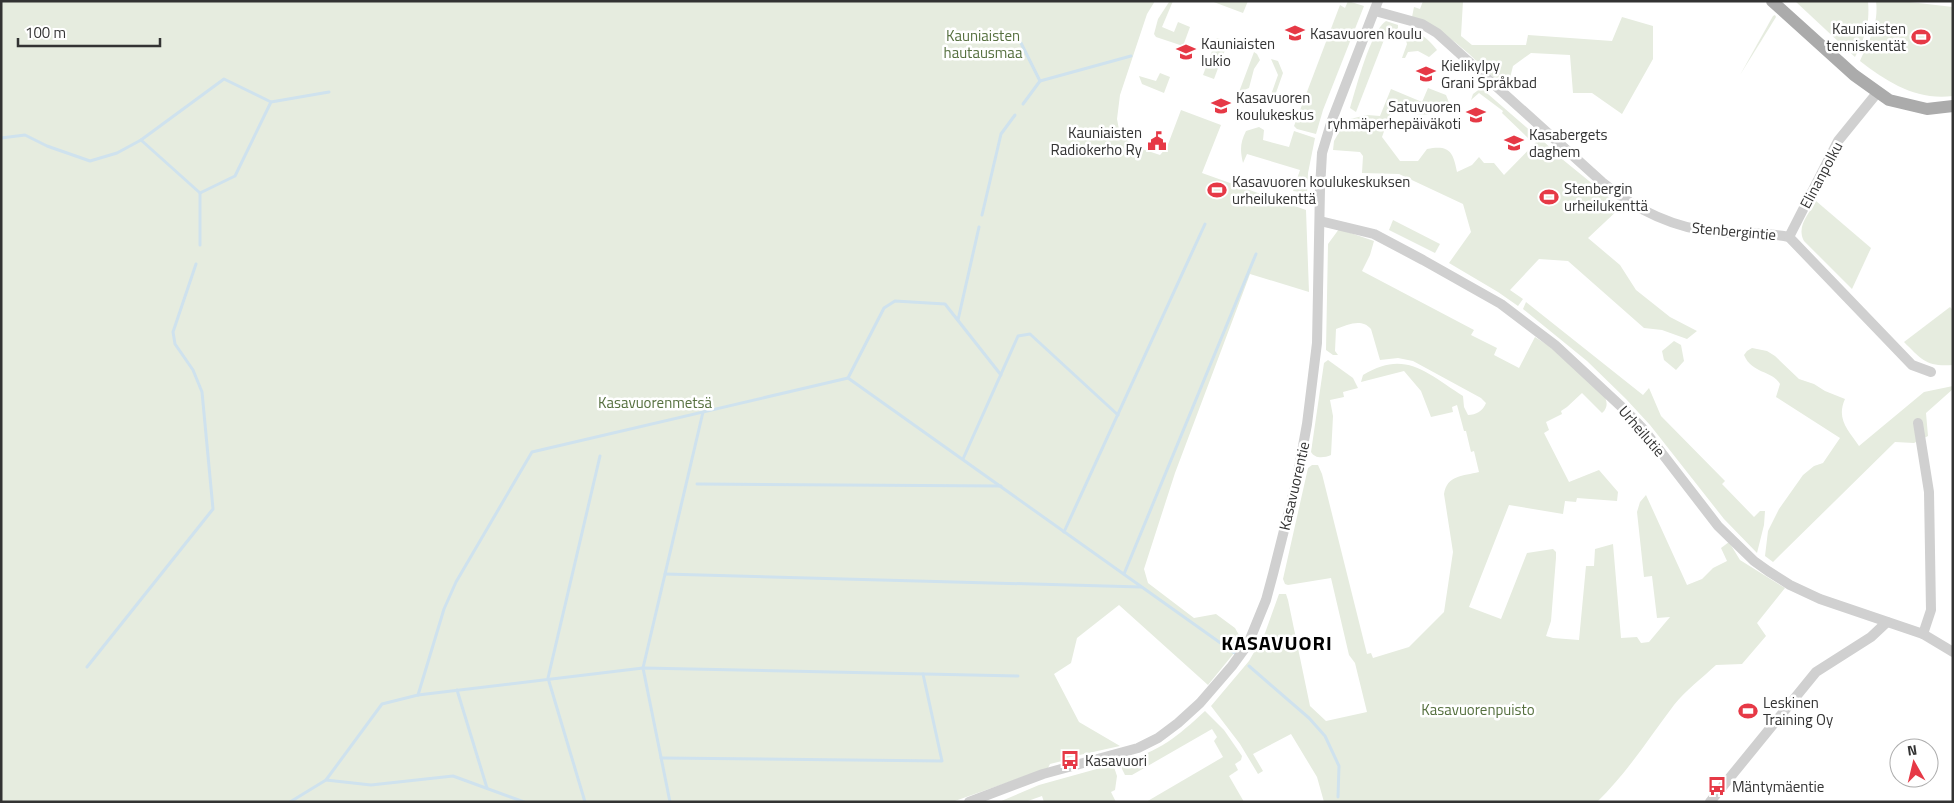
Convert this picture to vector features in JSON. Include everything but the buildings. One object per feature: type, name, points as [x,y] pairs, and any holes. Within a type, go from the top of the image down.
[{"type":"main road","points":[[1772,1],[1854,75],[1889,100],[1927,109],[1953,106]]},
{"type":"street","name":"Kasavuorentie","points":[[976,801],[1043,774],[1138,748],[1158,738],[1200,703],[1248,644],[1266,600],[1303,449],[1317,343],[1320,170],[1326,138],[1377,6]]},
{"type":"street","name":"Stenbergintie","points":[[1377,6],[1422,24],[1437,33],[1602,182],[1642,211],[1676,225],[1704,230],[1770,233],[1789,237],[1912,365],[1931,372]]},
{"type":"street","name":"Elinanpolku","points":[[1789,237],[1838,141],[1877,93]]},
{"type":"street","name":"Urheilutie","points":[[1320,221],[1374,234],[1432,264],[1501,304],[1556,345],[1626,411],[1649,437],[1718,526],[1754,561],[1790,585],[1820,599],[1923,634],[1953,652]]},
{"type":"street","points":[[1918,423],[1930,492],[1931,610],[1923,634]]},
{"type":"street","points":[[1710,802],[1816,672],[1871,637],[1886,622]]},
{"type":"green space","name":"Kasavuorenmetsä","points":[[1,1],[1155,1],[1147,14],[1120,95],[1117,119],[1120,135],[1136,147],[1160,155],[1167,147],[1181,110],[1221,125],[1202,173],[1306,210],[1309,292],[1250,274],[1175,473],[1144,569],[1148,583],[1194,618],[1216,614],[1235,628],[1243,642],[1208,685],[1119,605],[1077,638],[1071,663],[1054,674],[1079,722],[1120,746],[1066,758],[1066,760],[1050,764],[1048,768],[952,802],[1,802]]},
{"type":"green space","points":[[1173,1],[1162,27],[1174,32],[1178,22],[1190,27],[1183,46],[1156,37],[1154,34],[1158,19],[1169,2]]},
{"type":"green space","points":[[1211,1],[1248,1],[1243,13]]},
{"type":"green space","points":[[1348,1],[1364,6],[1323,110],[1316,134],[1297,129],[1294,126],[1340,5],[1345,8]]},
{"type":"green space","points":[[1423,1],[1463,1],[1461,36],[1472,45],[1526,45],[1528,35],[1612,41],[1622,17],[1653,26],[1653,59],[1622,114],[1592,93],[1573,93],[1570,55],[1531,53],[1513,66],[1507,90],[1451,39],[1426,23],[1412,17],[1414,7],[1420,9]]},
{"type":"green space","points":[[1795,1],[1868,1],[1866,30],[1855,57]]},
{"type":"green space","points":[[1876,1],[1901,1],[1953,7],[1953,96],[1927,96],[1915,93],[1892,83],[1860,61],[1875,25]]},
{"type":"green space","points":[[1775,15],[1776,17],[1740,75],[1773,16]]},
{"type":"green space","points":[[1386,21],[1398,25],[1398,28],[1393,34],[1387,32],[1356,112],[1350,108],[1364,62],[1374,37]]},
{"type":"green space","points":[[1407,30],[1416,32],[1424,37],[1437,50],[1429,57],[1418,51],[1408,52],[1405,58],[1402,58],[1407,44],[1404,34]]},
{"type":"green space","points":[[1217,38],[1228,42],[1214,79],[1203,75]]},
{"type":"green space","points":[[1254,52],[1260,60],[1254,69],[1249,88],[1239,92]]},
{"type":"green space","points":[[1271,59],[1278,61],[1283,73],[1272,104],[1268,103],[1278,75]]},
{"type":"green space","points":[[1160,73],[1170,77],[1164,93],[1142,84],[1139,76],[1156,81]]},
{"type":"green space","points":[[1428,88],[1446,95],[1450,105],[1436,113],[1422,115],[1392,109],[1382,137],[1400,161],[1418,161],[1427,149],[1440,148],[1452,154],[1457,172],[1472,165],[1479,157],[1484,163],[1494,163],[1504,175],[1540,138],[1562,159],[1621,207],[1588,238],[1620,265],[1636,290],[1670,317],[1697,331],[1687,339],[1662,330],[1644,328],[1568,261],[1539,259],[1510,290],[1523,299],[1518,306],[1449,263],[1471,232],[1463,204],[1399,174],[1362,173],[1363,156],[1360,152],[1333,150],[1334,141],[1346,120],[1367,115],[1380,116],[1391,89],[1422,102]]},
{"type":"green space","points":[[1481,88],[1534,134],[1529,139],[1502,113],[1503,111],[1479,93],[1471,100],[1473,94]]},
{"type":"green space","points":[[1259,127],[1264,130],[1263,140],[1289,147],[1294,131],[1315,138],[1308,173],[1307,193],[1293,191],[1300,170],[1247,154],[1243,163],[1241,147],[1244,135],[1246,131]]},
{"type":"green space","points":[[1816,201],[1871,248],[1852,289],[1804,241],[1802,225]]},
{"type":"green space","points":[[1393,220],[1440,244],[1435,253],[1389,230]]},
{"type":"green space","name":"Kasavuorenpuisto","points":[[1339,229],[1374,241],[1362,271],[1474,330],[1471,335],[1497,348],[1494,355],[1519,368],[1535,337],[1549,346],[1603,394],[1606,399],[1607,404],[1602,413],[1582,393],[1561,411],[1562,414],[1546,422],[1549,430],[1544,433],[1569,482],[1599,470],[1618,492],[1617,501],[1577,498],[1576,502],[1565,501],[1563,514],[1509,505],[1469,607],[1501,619],[1527,553],[1553,549],[1556,552],[1556,558],[1551,621],[1546,636],[1579,640],[1586,566],[1594,566],[1595,549],[1613,544],[1621,638],[1637,637],[1641,643],[1649,642],[1670,617],[1657,618],[1652,576],[1644,577],[1637,512],[1640,502],[1646,495],[1687,585],[1702,579],[1713,568],[1727,561],[1721,548],[1729,542],[1740,560],[1785,588],[1757,623],[1766,636],[1742,664],[1716,665],[1689,689],[1674,705],[1628,767],[1597,802],[1324,802],[1317,777],[1291,734],[1253,754],[1263,771],[1258,774],[1240,744],[1211,706],[1249,661],[1265,633],[1279,594],[1286,594],[1310,706],[1326,721],[1367,712],[1355,663],[1349,655],[1331,578],[1288,585],[1285,584],[1283,579],[1308,468],[1312,465],[1318,465],[1322,474],[1367,654],[1371,653],[1373,658],[1409,647],[1444,612],[1453,552],[1444,494],[1448,483],[1452,480],[1479,472],[1474,451],[1471,452],[1457,405],[1452,407],[1453,412],[1431,417],[1421,391],[1404,371],[1361,382],[1363,375],[1378,367],[1404,364],[1427,372],[1463,396],[1464,407],[1468,415],[1479,412],[1486,403],[1481,398],[1413,361],[1398,358],[1380,360],[1371,329],[1363,324],[1354,323],[1336,329],[1335,351],[1338,355],[1333,355],[1326,350],[1328,244]]},
{"type":"green space","points":[[1526,302],[1643,395],[1649,388],[1661,416],[1725,481],[1722,484],[1754,517],[1760,511],[1765,511],[1764,525],[1757,553],[1724,519],[1650,425],[1587,361],[1523,309]]},
{"type":"green space","points":[[1950,307],[1953,310],[1953,365],[1937,365],[1925,361],[1904,342]]},
{"type":"green space","points":[[1674,341],[1681,345],[1684,361],[1676,370],[1664,360],[1662,351]]},
{"type":"green space","points":[[1752,348],[1767,351],[1775,356],[1799,379],[1845,399],[1842,413],[1843,418],[1847,429],[1859,446],[1924,392],[1953,386],[1953,389],[1926,413],[1928,436],[1914,443],[1895,442],[1773,562],[1765,556],[1768,531],[1779,509],[1803,475],[1814,466],[1823,463],[1840,438],[1776,397],[1780,384],[1772,376],[1752,366],[1744,355]]},
{"type":"green space","points":[[1328,360],[1353,378],[1358,388],[1343,392],[1344,397],[1330,400],[1333,416],[1331,455],[1320,457],[1315,456],[1311,452],[1324,363]]},
{"type":"green space","points":[[1205,711],[1224,730],[1242,756],[1241,760],[1235,764],[1238,770],[1229,776],[1244,802],[1146,802],[1223,757],[1214,741],[1217,737],[1212,729],[1132,775],[1125,775],[1121,767],[1122,762],[1147,753],[1167,742]]},
{"type":"green space","points":[[1111,765],[1114,767],[1117,776],[1115,790],[1111,792],[1116,802],[1044,802],[1042,796],[1025,802],[999,802],[1039,785]]},
{"type":"waterway","points":[[1021,43],[1040,81],[1023,104]]},
{"type":"waterway","points":[[1040,81],[1131,56]]},
{"type":"waterway","points":[[141,140],[224,79],[271,102],[235,176],[200,193]]},
{"type":"waterway","points":[[271,102],[329,92]]},
{"type":"waterway","points":[[982,215],[1001,134],[1015,115]]},
{"type":"waterway","points":[[1,138],[25,135],[47,146],[90,161],[117,153],[141,140],[200,193],[200,245]]},
{"type":"waterway","points":[[1064,532],[1205,224]]},
{"type":"waterway","points":[[958,320],[979,227]]},
{"type":"waterway","points":[[1124,574],[1256,254]]},
{"type":"waterway","points":[[87,667],[213,509],[202,392],[193,370],[175,344],[173,332],[196,264]]},
{"type":"waterway","points":[[848,378],[884,308],[895,301],[945,304],[1001,375]]},
{"type":"waterway","points":[[963,459],[1018,336],[1030,334],[1118,415]]},
{"type":"waterway","points":[[290,802],[326,780],[382,704],[418,695],[444,609],[456,582],[532,452],[848,378],[1236,654]]},
{"type":"waterway","points":[[670,802],[643,668],[703,412]]},
{"type":"waterway","points":[[585,802],[548,678],[600,456]]},
{"type":"waterway","points":[[697,484],[1001,486]]},
{"type":"waterway","points":[[665,574],[1141,587]]},
{"type":"waterway","points":[[1249,666],[1309,718],[1325,736],[1339,766],[1338,797]]},
{"type":"waterway","points":[[418,695],[643,668],[1018,676]]},
{"type":"waterway","points":[[661,758],[942,761],[923,674]]},
{"type":"waterway","points":[[457,690],[487,788]]},
{"type":"waterway","points":[[326,780],[371,785],[453,776],[524,802]]},
{"type":"place","name":"Kasavuoren koulu","points":[[1295,33]]},
{"type":"place","name":"Kauniaisten tenniskentät","points":[[1921,37]]},
{"type":"place","name":"Kauniaisten lukio","points":[[1186,52]]},
{"type":"place","name":"Kielikylpy Grani Språkbad","points":[[1426,74]]},
{"type":"place","name":"Kasavuoren koulukeskus","points":[[1221,106]]},
{"type":"place","name":"Satuvuoren ryhmäperhepäiväkoti","points":[[1476,115]]},
{"type":"place","name":"Kauniaisten Radiokerho Ry","points":[[1157,141]]},
{"type":"place","name":"Kasabergets daghem","points":[[1514,143]]},
{"type":"place","name":"Kasavuoren koulukeskuksen urheilukenttä","points":[[1217,190]]},
{"type":"place","name":"Stenbergin urheilukenttä","points":[[1549,197]]},
{"type":"place","name":"Leskinen Training Oy","points":[[1748,711]]},
{"type":"place","name":"Kasavuori","points":[[1070,760]]},
{"type":"place","name":"Mäntymäentie","points":[[1717,786]]},
{"type":"district","name":"KASAVUORI","points":[[1277,642]]},
{"type":"park label","name":"Kauniaisten hautausmaa","points":[[983,44]]}]
